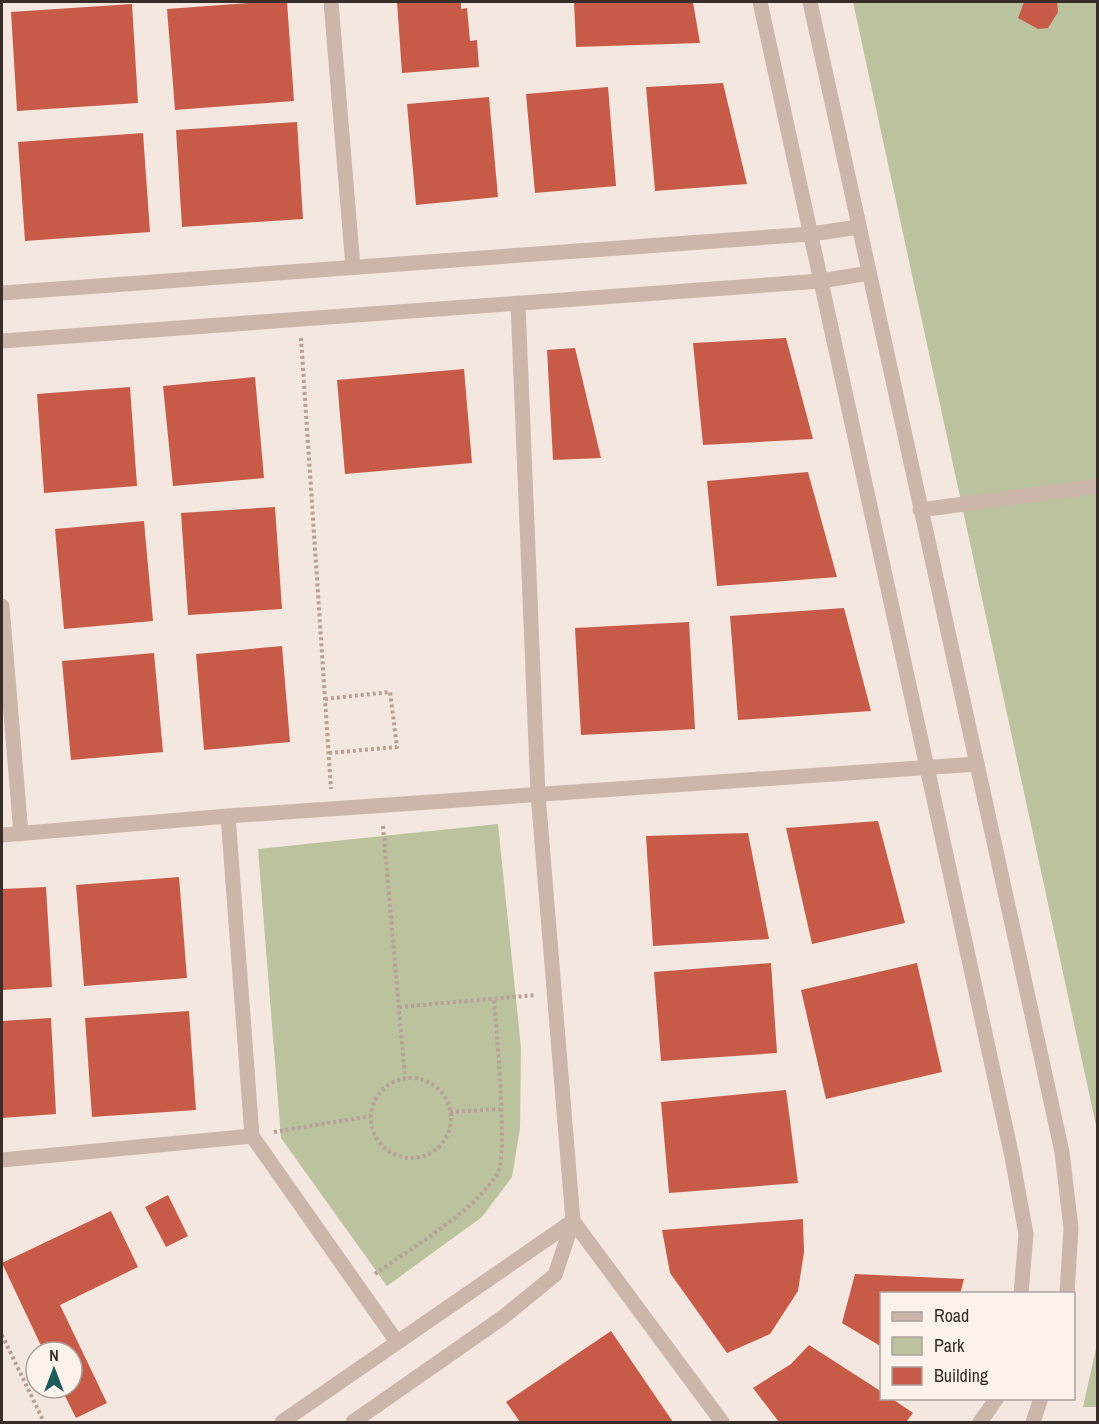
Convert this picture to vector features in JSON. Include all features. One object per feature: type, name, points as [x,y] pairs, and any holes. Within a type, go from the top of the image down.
[{"type":"street","points":[[331,2],[353,267]]},
{"type":"street","points":[[760,2],[1026,1234],[1021,1292]]},
{"type":"street","points":[[810,2],[1062,1152],[1071,1228],[1067,1292]]},
{"type":"street","points":[[2,293],[811,234],[859,227]]},
{"type":"street","points":[[2,341],[821,281],[869,273]]},
{"type":"street","points":[[353,1422],[502,1318],[555,1275],[573,1221],[538,794],[518,304]]},
{"type":"street","points":[[920,510],[1098,486]]},
{"type":"street","points":[[2,606],[21,834]]},
{"type":"street","points":[[2,835],[333,808],[977,764]]},
{"type":"street","points":[[228,816],[252,1136],[397,1342]]},
{"type":"street","points":[[2,1160],[252,1136]]},
{"type":"street","points":[[282,1422],[573,1221]]},
{"type":"street","points":[[573,1221],[722,1422]]},
{"type":"street","points":[[980,1422],[996,1400]]},
{"type":"street","points":[[1033,1422],[1040,1400]]},
{"type":"path","points":[[300,320],[333,808]]},
{"type":"path","points":[[325,699],[390,692],[397,747],[329,753]]},
{"type":"path","points":[[381,805],[405,1078]]},
{"type":"path","points":[[399,1007],[554,993]]},
{"type":"path","points":[[358,1287],[469,1206],[499,1171],[500,1109],[494,998]]},
{"type":"path","points":[[405,1078],[418,1078],[440,1090],[450,1112],[450,1125],[438,1147],[416,1158],[402,1157],[389,1151],[378,1142],[372,1130],[370,1116],[373,1102],[381,1091],[392,1082],[405,1078]]},
{"type":"path","points":[[450,1112],[500,1109]]},
{"type":"path","points":[[252,1136],[370,1116]]},
{"type":"path","points":[[2,1335],[44,1422]]},
{"type":"green space","points":[[853,2],[1097,2],[1097,1130]]},
{"type":"green space","points":[[498,824],[521,1048],[520,1128],[512,1177],[482,1217],[387,1286],[281,1138],[258,849]]},
{"type":"green space","points":[[1097,1344],[1097,1407],[1083,1407]]},
{"type":"building","points":[[287,2],[294,101],[175,110],[167,9]]},
{"type":"building","points":[[397,2],[461,2],[461,9],[467,8],[470,41],[477,40],[479,67],[402,73]]},
{"type":"building","points":[[574,2],[693,2],[700,43],[576,47]]},
{"type":"building","points":[[1024,2],[1057,2],[1058,12],[1048,28],[1038,29],[1018,18]]},
{"type":"building","points":[[132,4],[138,103],[17,111],[11,12]]},
{"type":"building","points":[[723,83],[747,184],[655,191],[646,87]]},
{"type":"building","points":[[608,87],[616,186],[535,193],[526,94]]},
{"type":"building","points":[[489,97],[498,197],[416,205],[407,104]]},
{"type":"building","points":[[297,122],[303,219],[182,227],[176,130]]},
{"type":"building","points":[[143,133],[150,232],[25,241],[18,142]]},
{"type":"building","points":[[786,338],[813,439],[703,445],[693,343]]},
{"type":"building","points":[[575,348],[601,458],[553,460],[547,350]]},
{"type":"building","points":[[464,369],[472,463],[345,474],[337,380]]},
{"type":"building","points":[[255,377],[264,478],[173,486],[163,386]]},
{"type":"building","points":[[130,387],[137,486],[44,493],[37,394]]},
{"type":"building","points":[[808,472],[837,577],[717,586],[707,481]]},
{"type":"building","points":[[275,507],[282,609],[188,615],[181,513]]},
{"type":"building","points":[[144,521],[153,621],[64,629],[55,529]]},
{"type":"building","points":[[844,608],[871,711],[738,720],[730,616]]},
{"type":"building","points":[[689,622],[695,729],[581,735],[575,628]]},
{"type":"building","points":[[282,646],[290,742],[204,750],[196,654]]},
{"type":"building","points":[[154,653],[163,752],[71,760],[62,661]]},
{"type":"building","points":[[878,821],[905,923],[812,944],[786,828]]},
{"type":"building","points":[[748,833],[769,939],[653,946],[646,836]]},
{"type":"building","points":[[179,877],[187,978],[84,986],[76,885]]},
{"type":"building","points":[[46,887],[52,987],[2,990],[2,889]]},
{"type":"building","points":[[771,963],[777,1053],[661,1061],[654,972]]},
{"type":"building","points":[[917,963],[942,1072],[826,1099],[801,990]]},
{"type":"building","points":[[189,1011],[196,1110],[92,1117],[85,1018]]},
{"type":"building","points":[[51,1018],[56,1114],[2,1118],[2,1021]]},
{"type":"building","points":[[786,1090],[798,1183],[669,1193],[661,1102]]},
{"type":"building","points":[[168,1195],[188,1236],[166,1247],[145,1207]]},
{"type":"building","points":[[111,1211],[138,1267],[60,1305],[77,1340],[38,1340],[2,1263]]},
{"type":"building","points":[[803,1219],[804,1252],[798,1291],[770,1334],[727,1353],[670,1273],[662,1230]]},
{"type":"building","points":[[855,1274],[964,1279],[961,1292],[880,1292],[880,1346],[842,1323]]},
{"type":"building","points":[[611,1331],[673,1422],[520,1422],[506,1402]]},
{"type":"building","points":[[809,1345],[880,1391],[880,1400],[894,1400],[913,1413],[906,1422],[779,1422],[753,1388],[791,1364]]},
{"type":"building","points":[[84,1355],[107,1403],[76,1418],[67,1400],[84,1400]]}]
